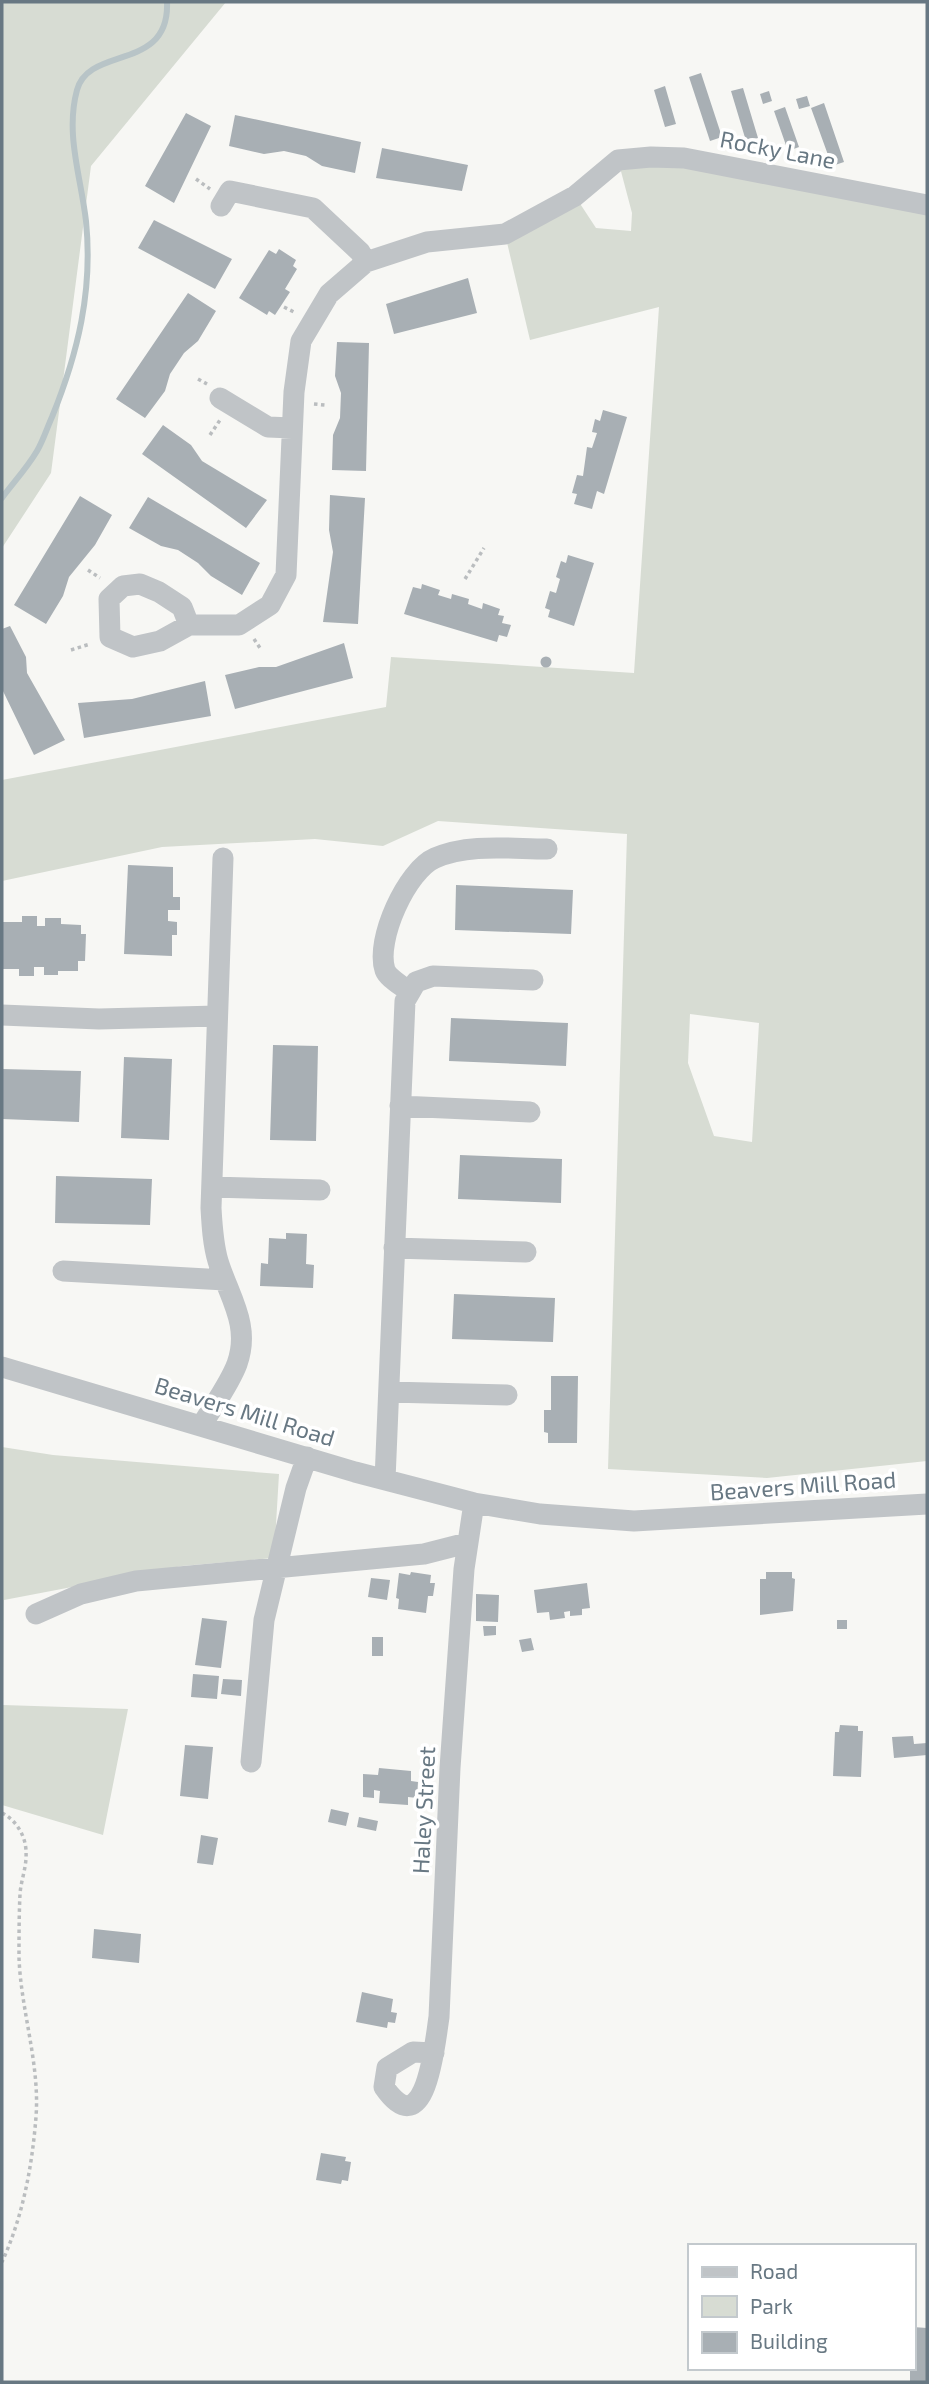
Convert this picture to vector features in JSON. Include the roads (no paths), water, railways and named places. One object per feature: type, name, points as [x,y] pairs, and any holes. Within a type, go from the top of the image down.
[{"type":"street","name":"Rocky Lane","points":[[366,262],[427,242],[505,234],[575,196],[618,160],[684,158],[927,205]]},
{"type":"street","points":[[189,625],[239,625],[270,605],[286,575],[292,428],[301,341],[329,294],[366,262],[360,252],[313,208],[230,191],[216,198]]},
{"type":"street","points":[[221,409],[268,427],[292,428]]},
{"type":"street","points":[[408,991],[386,973],[381,950],[389,920],[407,888],[432,859],[464,849],[547,849]]},
{"type":"street","points":[[202,1425],[236,1366],[242,1347],[242,1327],[237,1302],[225,1280],[212,1231],[223,858]]},
{"type":"street","points":[[385,1480],[405,1001],[408,991],[416,982],[433,976],[533,980]]},
{"type":"street","points":[[2,1015],[99,1019],[217,1016]]},
{"type":"street","points":[[400,1106],[530,1112]]},
{"type":"street","points":[[212,1187],[320,1190]]},
{"type":"street","points":[[394,1248],[526,1252]]},
{"type":"street","points":[[63,1271],[225,1280]]},
{"type":"street","name":"Beavers Mill Road","points":[[2,1367],[385,1480],[474,1503],[540,1514],[634,1521],[927,1504]]},
{"type":"street","points":[[388,1392],[507,1395]]},
{"type":"street","points":[[251,1762],[264,1620],[296,1488],[307,1457]]},
{"type":"street","points":[[36,1614],[81,1594],[136,1581],[424,1554],[467,1542],[474,1503]]},
{"type":"street","name":"Haley Street","points":[[434,2053],[439,2017],[450,1768],[467,1542]]},
{"type":"waterway","points":[[2,498],[41,443],[69,369],[81,321],[88,247],[73,139],[77,90],[84,76],[97,67],[143,49],[156,39],[164,24],[167,2]]}]
